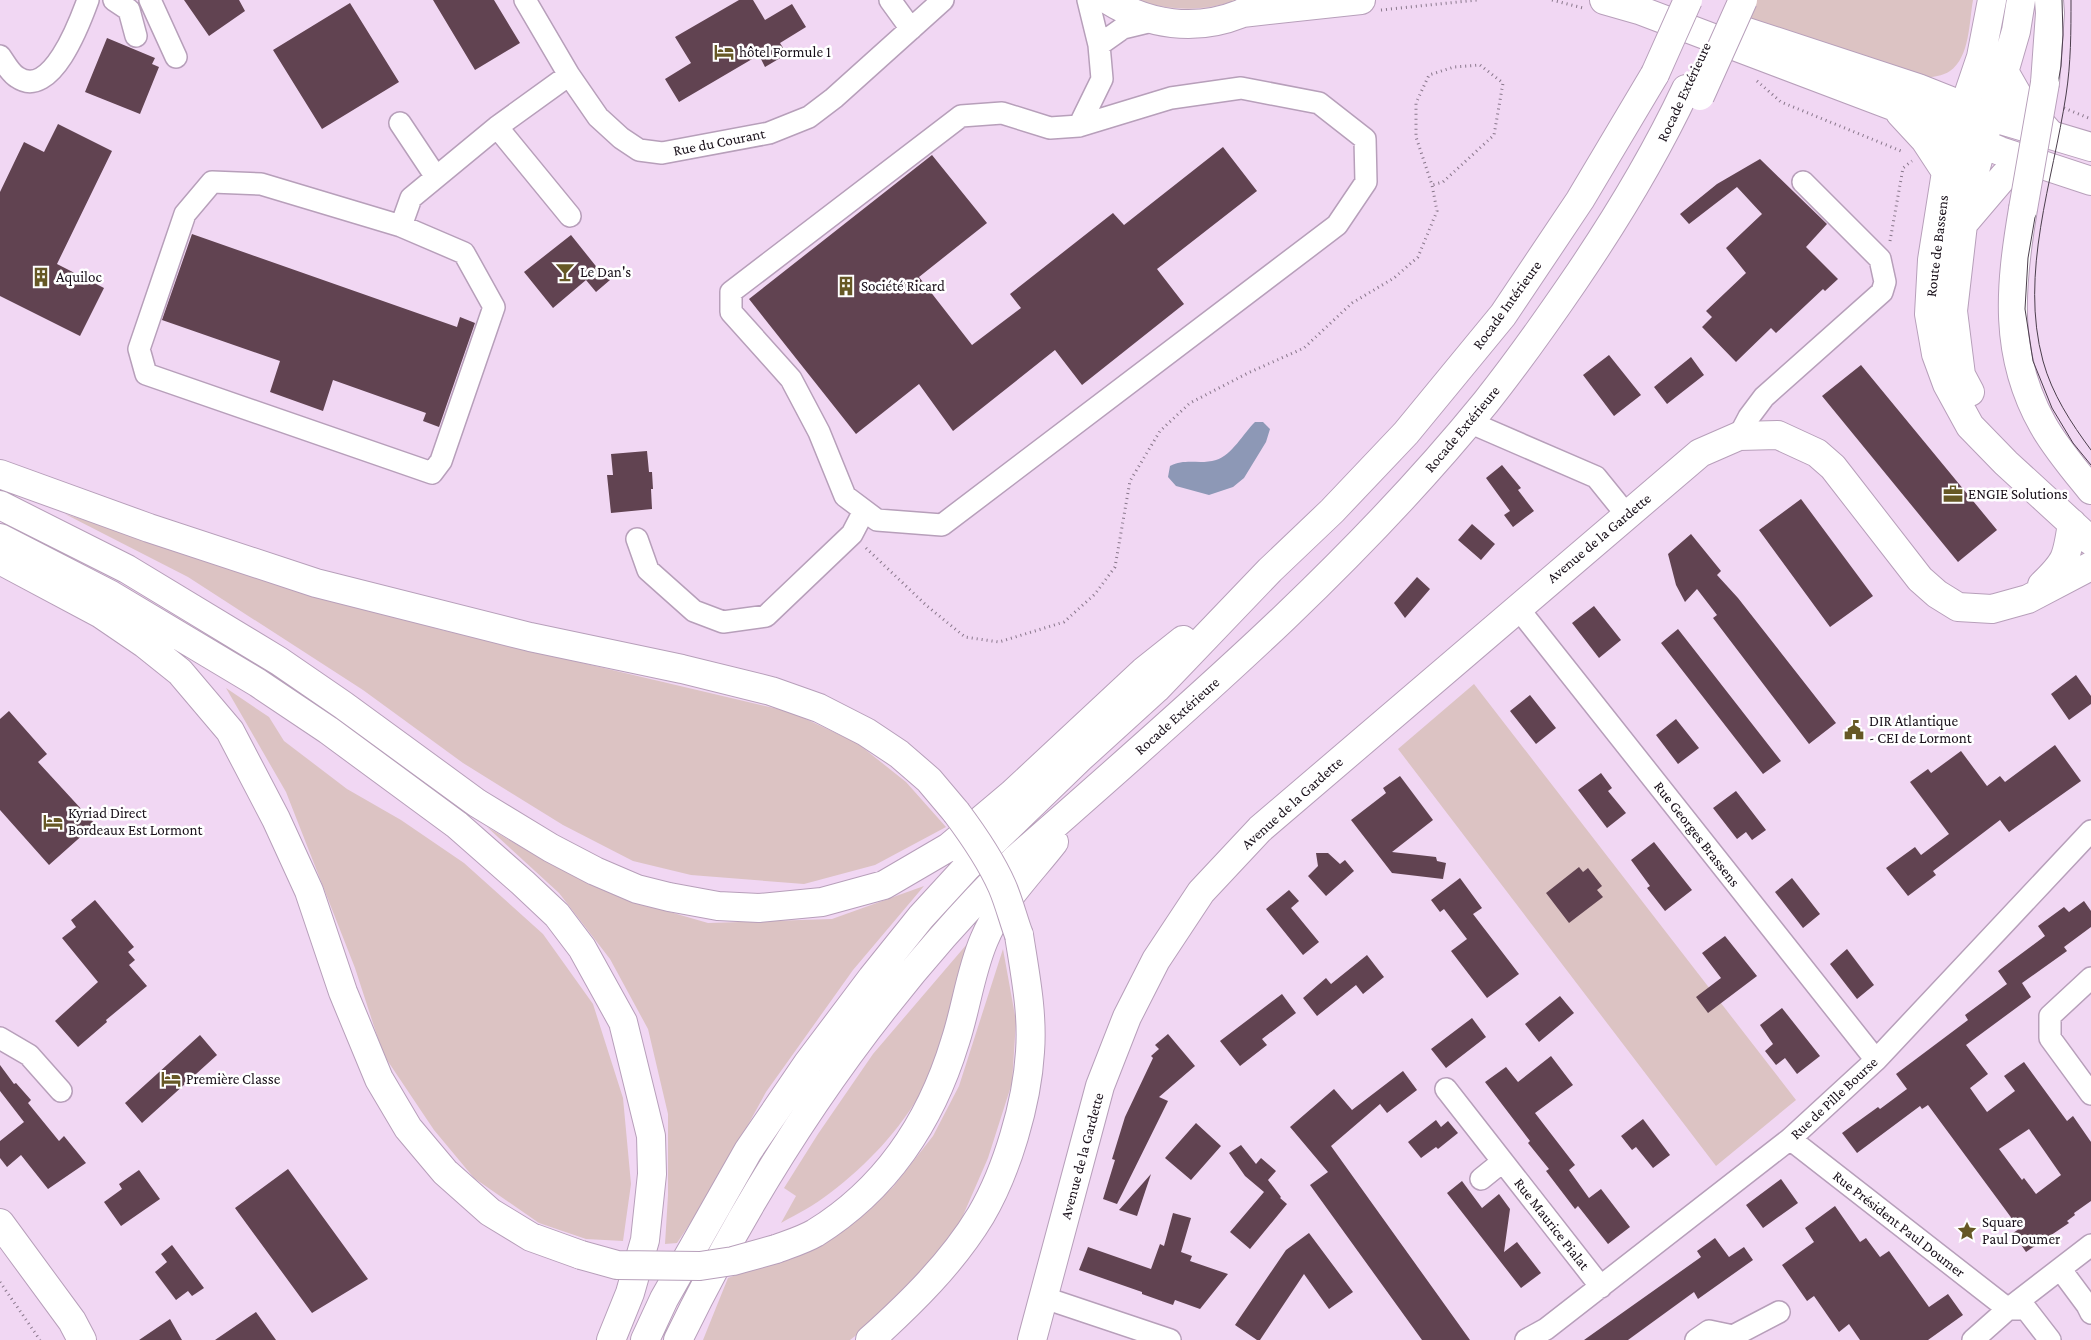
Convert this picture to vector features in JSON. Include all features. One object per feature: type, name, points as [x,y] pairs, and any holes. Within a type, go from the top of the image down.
[{"type":"main road","points":[[1108,0],[1123,10],[1152,21],[1184,24],[1214,21],[1252,7],[1361,0]]},
{"type":"main road","points":[[1604,0],[1639,10],[1903,110],[1928,110],[1974,126],[2070,140]]},
{"type":"main road","points":[[1657,0],[1918,88],[2027,161],[2091,181]]},
{"type":"main road","points":[[1648,70],[1671,0]]},
{"type":"main road","points":[[1648,70],[1688,0]]},
{"type":"main road","name":"Rocade Extérieure","points":[[1102,783],[1308,595],[1438,459],[1469,422],[1534,339],[1616,220],[1693,92],[1725,0]]},
{"type":"main road","points":[[1693,92],[1743,0]]},
{"type":"main road","points":[[1992,0],[1982,57],[1952,311],[1961,375],[1982,417],[2013,454],[2085,529]]},
{"type":"main road","points":[[1974,126],[2005,73],[2016,31],[2021,0]]},
{"type":"main road","points":[[2049,0],[2046,84],[2014,265],[2012,314],[2016,349],[2027,393],[2043,426],[2067,461],[2091,490]]},
{"type":"main road","name":"Rocade Intérieure","points":[[1270,570],[1332,511],[1406,434],[1503,315],[1580,200],[1627,123],[1635,84],[1648,70]]},
{"type":"main road","points":[[2005,73],[2024,106],[2070,140]]},
{"type":"main road","points":[[1903,110],[1946,172]]},
{"type":"main road","name":"Route de Bassens","points":[[1974,126],[1946,172],[1932,260],[1929,314],[1936,354],[1947,384],[1970,426],[2006,463],[2085,529]]},
{"type":"main road","points":[[1963,224],[2004,176],[2027,161]]},
{"type":"main road","name":"Avenue de la Gardette","points":[[1032,1340],[1045,1298],[1100,1086],[1127,1017],[1156,960],[1201,892],[1260,829],[1700,452],[1739,436],[1778,435],[1818,453],[1833,467],[1920,579],[1937,594],[1958,607],[1992,609],[2028,599],[2091,566]]},
{"type":"main road","points":[[0,474],[139,525],[316,583],[530,637],[682,669],[771,691],[819,708],[866,732],[899,754],[921,774],[956,812],[978,841],[1002,887],[1019,935],[1029,997],[1030,1052],[1021,1113],[1004,1165],[981,1214],[957,1250],[928,1285],[870,1340]]},
{"type":"main road","points":[[0,505],[127,569],[278,661],[343,705],[476,803],[595,871],[637,889],[718,906],[758,908],[822,902],[884,885],[949,847],[1012,794],[1144,671],[1270,570]]},
{"type":"main road","name":"Avenue de la Gardette","points":[[2028,599],[2061,567],[2067,552],[2085,529]]},
{"type":"main road","points":[[0,538],[111,595],[258,683],[328,730],[457,825],[524,883],[562,921],[582,948],[622,1022],[651,1136],[652,1174],[645,1240],[630,1292],[611,1340]]},
{"type":"main road","points":[[0,560],[101,614],[146,644],[180,672],[230,731],[276,818],[308,891],[343,992],[379,1079],[408,1128],[445,1172],[490,1212],[531,1237],[581,1255],[617,1265],[700,1266],[733,1261],[776,1249],[814,1233],[861,1198],[892,1165],[914,1134],[936,1096],[956,1042],[984,941],[994,921],[1012,894],[1102,783]]},
{"type":"main road","points":[[645,1340],[673,1282],[748,1151],[808,1063],[902,940],[966,868],[1080,758],[1156,689],[1270,570]]},
{"type":"main road","points":[[678,1340],[731,1236],[770,1170],[829,1082],[895,994],[980,895],[1016,859],[1102,783]]},
{"type":"main road","points":[[0,1222],[72,1320],[82,1340]]},
{"type":"main road","points":[[0,1254],[61,1340]]},
{"type":"street","points":[[0,56],[18,78],[31,82],[44,77],[68,48],[77,31],[88,0]]},
{"type":"street","points":[[114,0],[130,10],[136,36]]},
{"type":"street","points":[[150,0],[176,57]]},
{"type":"street","name":"Rue du Courant","points":[[525,0],[569,75],[598,117],[621,138],[639,150],[662,153],[769,133],[808,117],[834,98],[942,0]]},
{"type":"street","points":[[890,0],[911,28]]},
{"type":"street","points":[[1079,126],[1102,79],[1099,45],[1088,0]]},
{"type":"street","points":[[1099,45],[1123,28],[1152,21]]},
{"type":"street","points":[[401,226],[411,198],[497,127],[569,75]]},
{"type":"street","points":[[1242,88],[1319,104],[1365,139],[1366,182],[1337,224],[942,525],[877,520],[845,496],[819,432],[791,379],[731,312],[731,292],[961,116],[1002,113],[1050,128],[1079,126],[1172,98],[1242,88]]},
{"type":"street","points":[[400,123],[436,177]]},
{"type":"street","points":[[497,127],[570,216]]},
{"type":"street","points":[[212,182],[261,184],[401,226],[464,253],[494,308],[441,461],[432,473],[146,374],[139,349],[185,214],[212,182]]},
{"type":"street","points":[[1739,436],[1749,417],[1764,397],[1882,292],[1885,282],[1880,259],[1803,182]]},
{"type":"street","points":[[1469,422],[1596,477],[1626,514]]},
{"type":"street","points":[[637,539],[648,570],[694,611],[723,622],[766,616],[852,534],[864,511]]},
{"type":"street","name":"Rue Georges Brassens","points":[[1518,607],[1876,1060]]},
{"type":"street","name":"Rue de Pille Bourse","points":[[1526,1340],[1549,1335],[1601,1286],[1790,1139],[1876,1060],[2091,831]]},
{"type":"street","points":[[2091,978],[2050,1016],[2050,1038],[2091,1094]]},
{"type":"street","points":[[0,1038],[29,1055],[61,1091]]},
{"type":"street","name":"Rue Maurice Pialat","points":[[1446,1089],[1601,1286]]},
{"type":"street","name":"Rue Président Paul Doumer","points":[[1790,1139],[2008,1309]]},
{"type":"street","points":[[1481,1178],[1502,1162]]},
{"type":"street","points":[[1972,1340],[2008,1309],[2091,1245]]},
{"type":"street","points":[[2060,1270],[2091,1313]]},
{"type":"street","points":[[1045,1298],[1170,1340]]},
{"type":"street","points":[[2008,1309],[2026,1309],[2050,1340]]},
{"type":"street","points":[[1696,1340],[1708,1331],[1733,1336],[1778,1312]]},
{"type":"path","points":[[852,534],[927,606],[965,637],[999,642],[1064,622],[1096,594],[1114,567],[1130,481],[1160,431],[1190,403],[1248,373],[1304,348],[1352,303],[1394,278],[1418,257],[1437,211],[1432,185],[1416,137],[1416,103],[1429,75],[1454,67],[1480,65],[1503,83],[1494,135],[1443,182],[1432,185]]},
{"type":"path","points":[[1880,259],[1889,246],[1903,168],[1912,161]]},
{"type":"path","points":[[0,1282],[40,1340]]},
{"type":"shaded area","points":[[1137,0],[1237,0],[1212,7],[1187,9],[1149,4]]},
{"type":"shaded area","points":[[1753,0],[1973,0],[1968,39],[1957,65],[1944,74],[1923,78],[1745,21]]},
{"type":"shaded area","points":[[65,514],[438,629],[791,712],[857,743],[906,782],[946,827],[875,865],[804,884],[691,875],[633,861],[563,825],[463,763],[363,690],[188,577]]},
{"type":"shaded area","points":[[1474,684],[1796,1100],[1716,1166],[1398,749]]},
{"type":"shaded area","points":[[226,688],[269,717],[284,741],[347,789],[401,820],[464,863],[543,934],[593,1004],[623,1098],[631,1184],[623,1241],[586,1239],[539,1223],[474,1178],[434,1130],[383,1054],[355,968],[286,792]]},
{"type":"shaded area","points":[[487,827],[528,851],[625,899],[708,923],[832,919],[924,886],[853,970],[766,1092],[711,1192],[677,1243],[665,1244],[668,1195],[668,1114],[648,1029],[610,959],[559,893]]},
{"type":"shaded area","points":[[973,937],[952,1014],[939,1053],[923,1089],[904,1119],[870,1159],[844,1182],[806,1209],[781,1223],[796,1196],[784,1188],[818,1134],[873,1054]]},
{"type":"shaded area","points":[[1003,949],[1016,1021],[1012,1083],[988,1158],[958,1227],[918,1277],[868,1326],[850,1340],[703,1340],[728,1278],[810,1247],[852,1221],[893,1187],[933,1136],[959,1086]]},
{"type":"water","points":[[1255,422],[1263,422],[1270,429],[1266,442],[1244,478],[1233,487],[1209,495],[1176,486],[1168,477],[1170,466],[1182,462],[1216,460],[1227,454]]},
{"type":"building","points":[[184,0],[239,0],[245,11],[209,36]]},
{"type":"building","points":[[433,0],[494,0],[520,43],[475,70]]},
{"type":"building","name":"hôtel Formule 1","points":[[739,0],[753,0],[765,20],[792,4],[806,27],[780,43],[787,54],[765,67],[759,55],[679,102],[665,79],[691,63],[675,37]]},
{"type":"building","points":[[350,3],[399,82],[322,129],[273,50]]},
{"type":"building","points":[[107,38],[155,58],[152,64],[159,67],[140,114],[85,92]]},
{"type":"building","points":[[58,124],[112,151],[57,264],[104,288],[80,336],[0,296],[0,192],[24,142],[44,152]]},
{"type":"building","name":"Société Ricard","points":[[1223,147],[1257,191],[1157,269],[1184,304],[1082,385],[1055,350],[953,431],[919,384],[856,434],[749,299],[932,155],[987,223],[919,277],[972,345],[1021,308],[1010,294],[1113,213],[1124,225]]},
{"type":"building","points":[[1760,159],[1827,224],[1806,247],[1838,279],[1825,291],[1823,289],[1776,333],[1771,328],[1736,362],[1702,327],[1712,317],[1706,311],[1746,273],[1726,248],[1762,214],[1737,187],[1689,224],[1680,214],[1717,184]]},
{"type":"building","points":[[192,234],[457,327],[460,317],[475,323],[439,427],[423,421],[426,413],[333,380],[323,411],[270,392],[280,361],[162,320]]},
{"type":"building","name":"Le Dan's","points":[[571,235],[599,270],[601,269],[610,280],[596,292],[586,280],[553,308],[524,272]]},
{"type":"building","points":[[1609,355],[1641,395],[1614,416],[1583,375]]},
{"type":"building","points":[[1691,357],[1704,375],[1667,404],[1654,387]]},
{"type":"building","points":[[1861,365],[1997,530],[1958,562],[1822,396]]},
{"type":"building","points":[[647,451],[649,472],[652,472],[652,509],[611,513],[607,475],[613,475],[611,454]]},
{"type":"building","points":[[1502,465],[1521,488],[1518,490],[1534,511],[1513,527],[1504,515],[1510,511],[1486,478]]},
{"type":"building","points":[[1801,499],[1873,596],[1830,627],[1759,530]]},
{"type":"building","points":[[1472,524],[1495,544],[1481,560],[1458,540]]},
{"type":"building","points":[[1691,534],[1721,571],[1717,575],[1738,598],[1836,723],[1809,744],[1713,618],[1717,615],[1697,589],[1685,602],[1676,585],[1668,554]]},
{"type":"building","points":[[1417,577],[1430,589],[1405,618],[1394,603]]},
{"type":"building","points":[[1594,606],[1621,640],[1599,658],[1572,623]]},
{"type":"building","points":[[1678,629],[1781,761],[1763,774],[1661,643]]},
{"type":"building","points":[[2076,675],[2091,696],[2091,704],[2069,720],[2051,694]]},
{"type":"building","points":[[1530,695],[1556,728],[1536,744],[1510,711]]},
{"type":"building","points":[[9,711],[47,754],[38,762],[95,824],[49,865],[0,810],[0,719]]},
{"type":"building","points":[[1676,719],[1699,748],[1678,764],[1656,735]]},
{"type":"building","points":[[2055,745],[2081,781],[2009,832],[2000,820],[1933,871],[1936,875],[1908,896],[1886,868],[1915,847],[1921,855],[1949,834],[1910,782],[1928,769],[1931,773],[1961,751],[1987,786],[2000,776],[2005,782]]},
{"type":"building","points":[[1601,773],[1612,788],[1608,791],[1626,813],[1607,828],[1578,790]]},
{"type":"building","points":[[1400,776],[1433,820],[1392,852],[1436,857],[1437,861],[1446,863],[1443,879],[1392,873],[1351,820],[1386,793],[1383,788]]},
{"type":"building","points":[[1736,791],[1766,830],[1752,840],[1746,832],[1737,839],[1713,808]]},
{"type":"building","points":[[1654,842],[1692,890],[1665,911],[1647,888],[1650,886],[1631,860]]},
{"type":"building","points":[[1316,853],[1328,853],[1340,864],[1345,860],[1354,871],[1326,896],[1308,876],[1318,866]]},
{"type":"building","points":[[1579,867],[1583,872],[1588,868],[1602,886],[1597,890],[1603,897],[1569,923],[1546,893]]},
{"type":"building","points":[[1460,878],[1482,908],[1473,914],[1519,974],[1487,998],[1451,951],[1467,939],[1444,909],[1440,912],[1431,900]]},
{"type":"building","points":[[1792,878],[1820,914],[1803,928],[1775,892]]},
{"type":"building","points":[[1289,890],[1299,901],[1291,908],[1319,942],[1303,955],[1266,909]]},
{"type":"building","points":[[95,900],[134,947],[128,952],[135,960],[129,965],[147,986],[106,1020],[107,1022],[78,1047],[55,1021],[98,982],[62,938],[76,927],[71,920]]},
{"type":"building","points":[[2084,901],[2091,911],[2091,927],[2064,947],[2067,951],[2022,983],[2031,997],[1966,1045],[1988,1074],[1970,1088],[1987,1112],[2015,1091],[2004,1076],[2024,1062],[2067,1121],[2073,1116],[2091,1142],[2091,1201],[2074,1213],[2075,1215],[2067,1221],[2069,1223],[2026,1252],[2013,1233],[2019,1229],[1928,1105],[1922,1109],[1920,1106],[1857,1153],[1842,1133],[1907,1089],[1896,1074],[1968,1020],[1965,1015],[2007,984],[1998,971],[2045,936],[2038,926],[2064,907],[2069,912]],"holes":[[[2029,1129],[2061,1175],[2036,1194],[2024,1178],[2022,1180],[1999,1149]]]},
{"type":"building","points":[[1725,936],[1757,976],[1708,1013],[1696,997],[1721,978],[1702,953]]},
{"type":"building","points":[[1847,949],[1874,985],[1857,999],[1830,964]]},
{"type":"building","points":[[1367,955],[1384,977],[1363,994],[1356,985],[1317,1016],[1303,998],[1326,978],[1331,984]]},
{"type":"building","points":[[1282,994],[1296,1013],[1262,1039],[1267,1045],[1240,1066],[1220,1041]]},
{"type":"building","points":[[1560,996],[1574,1013],[1539,1042],[1525,1024]]},
{"type":"building","points":[[1782,1008],[1820,1056],[1797,1074],[1785,1058],[1776,1065],[1765,1051],[1773,1044],[1760,1025]]},
{"type":"building","points":[[1472,1018],[1486,1037],[1446,1068],[1431,1049]]},
{"type":"building","points":[[1168,1034],[1195,1066],[1159,1097],[1168,1101],[1117,1204],[1103,1199],[1115,1160],[1112,1159],[1125,1117],[1153,1058],[1151,1056],[1159,1049],[1155,1045]]},
{"type":"building","name":"Première Classe","points":[[200,1035],[217,1055],[142,1123],[125,1103]]},
{"type":"building","points":[[1551,1056],[1573,1085],[1535,1113],[1575,1165],[1569,1170],[1589,1198],[1601,1189],[1630,1227],[1608,1244],[1578,1206],[1575,1209],[1546,1171],[1549,1169],[1528,1143],[1530,1141],[1485,1082],[1506,1067],[1518,1082]]},
{"type":"building","points":[[0,1065],[14,1084],[16,1083],[31,1100],[28,1103],[59,1141],[64,1136],[86,1163],[48,1189],[21,1155],[7,1167],[0,1158],[0,1141],[24,1122],[0,1091]]},
{"type":"building","points":[[1403,1071],[1417,1090],[1387,1113],[1380,1104],[1331,1146],[1470,1340],[1422,1340],[1310,1185],[1328,1172],[1290,1127],[1334,1089],[1352,1110]]},
{"type":"building","points":[[1643,1119],[1670,1155],[1653,1168],[1636,1147],[1632,1150],[1621,1136]]},
{"type":"building","points":[[1436,1120],[1441,1127],[1448,1121],[1458,1133],[1438,1149],[1436,1147],[1421,1158],[1408,1142]]},
{"type":"building","points":[[1196,1123],[1221,1146],[1191,1180],[1165,1158]]},
{"type":"building","points":[[1241,1145],[1256,1164],[1261,1158],[1276,1171],[1268,1180],[1280,1198],[1287,1204],[1250,1249],[1230,1232],[1264,1192],[1245,1176],[1229,1153]]},
{"type":"building","points":[[288,1169],[368,1279],[312,1313],[235,1208]]},
{"type":"building","points":[[139,1170],[160,1199],[121,1226],[104,1202],[122,1189],[119,1184]]},
{"type":"building","points":[[1151,1174],[1137,1216],[1119,1210]]},
{"type":"building","points":[[1781,1179],[1798,1203],[1763,1228],[1746,1205]]},
{"type":"building","points":[[1462,1181],[1482,1208],[1499,1194],[1510,1209],[1504,1252],[1517,1242],[1541,1273],[1521,1288],[1447,1193]]},
{"type":"building","points":[[1835,1206],[1860,1242],[1866,1238],[1880,1257],[1889,1251],[1929,1307],[1948,1294],[1963,1315],[1928,1340],[1860,1340],[1849,1324],[1839,1332],[1814,1296],[1807,1301],[1782,1265],[1814,1242],[1805,1228]]},
{"type":"building","points":[[1173,1213],[1191,1218],[1181,1252],[1192,1256],[1190,1261],[1228,1274],[1200,1309],[1175,1300],[1173,1305],[1079,1270],[1088,1247],[1151,1269],[1160,1244],[1164,1246]]},
{"type":"building","points":[[1309,1233],[1353,1292],[1329,1309],[1304,1274],[1260,1340],[1257,1340],[1235,1325],[1286,1250]]},
{"type":"building","points":[[1715,1238],[1729,1257],[1744,1247],[1753,1260],[1698,1299],[1694,1292],[1628,1340],[1584,1340],[1701,1257],[1697,1251]]},
{"type":"building","points":[[172,1245],[204,1288],[192,1296],[188,1291],[176,1300],[155,1272],[167,1262],[161,1254]]},
{"type":"building","points":[[256,1312],[276,1340],[215,1340]]},
{"type":"building","points":[[170,1319],[182,1340],[139,1340]]},
{"type":"tram line","points":[[2062,0],[2063,35],[2061,66],[2028,258],[2025,309],[2033,361],[2052,408],[2073,443],[2091,465]]},
{"type":"tram line","points":[[2071,0],[2068,83],[2041,227],[2036,261],[2035,294],[2037,328],[2043,361],[2051,385],[2063,408],[2091,450]]},
{"type":"place","name":"hôtel Formule 1","points":[[724,52]]},
{"type":"place","name":"Le Dan's","points":[[565,272]]},
{"type":"place","name":"Aquiloc","points":[[41,277]]},
{"type":"place","name":"Société Ricard","points":[[846,286]]},
{"type":"place","name":"ENGIE Solutions","points":[[1953,494]]},
{"type":"place","name":"DIR Atlantique - CEI de Lormont","points":[[1854,730]]},
{"type":"place","name":"Kyriad Direct Bordeaux Est Lormont","points":[[53,822]]},
{"type":"place","name":"Première Classe","points":[[171,1079]]},
{"type":"place","name":"Square Paul Doumer","points":[[1967,1231]]}]
